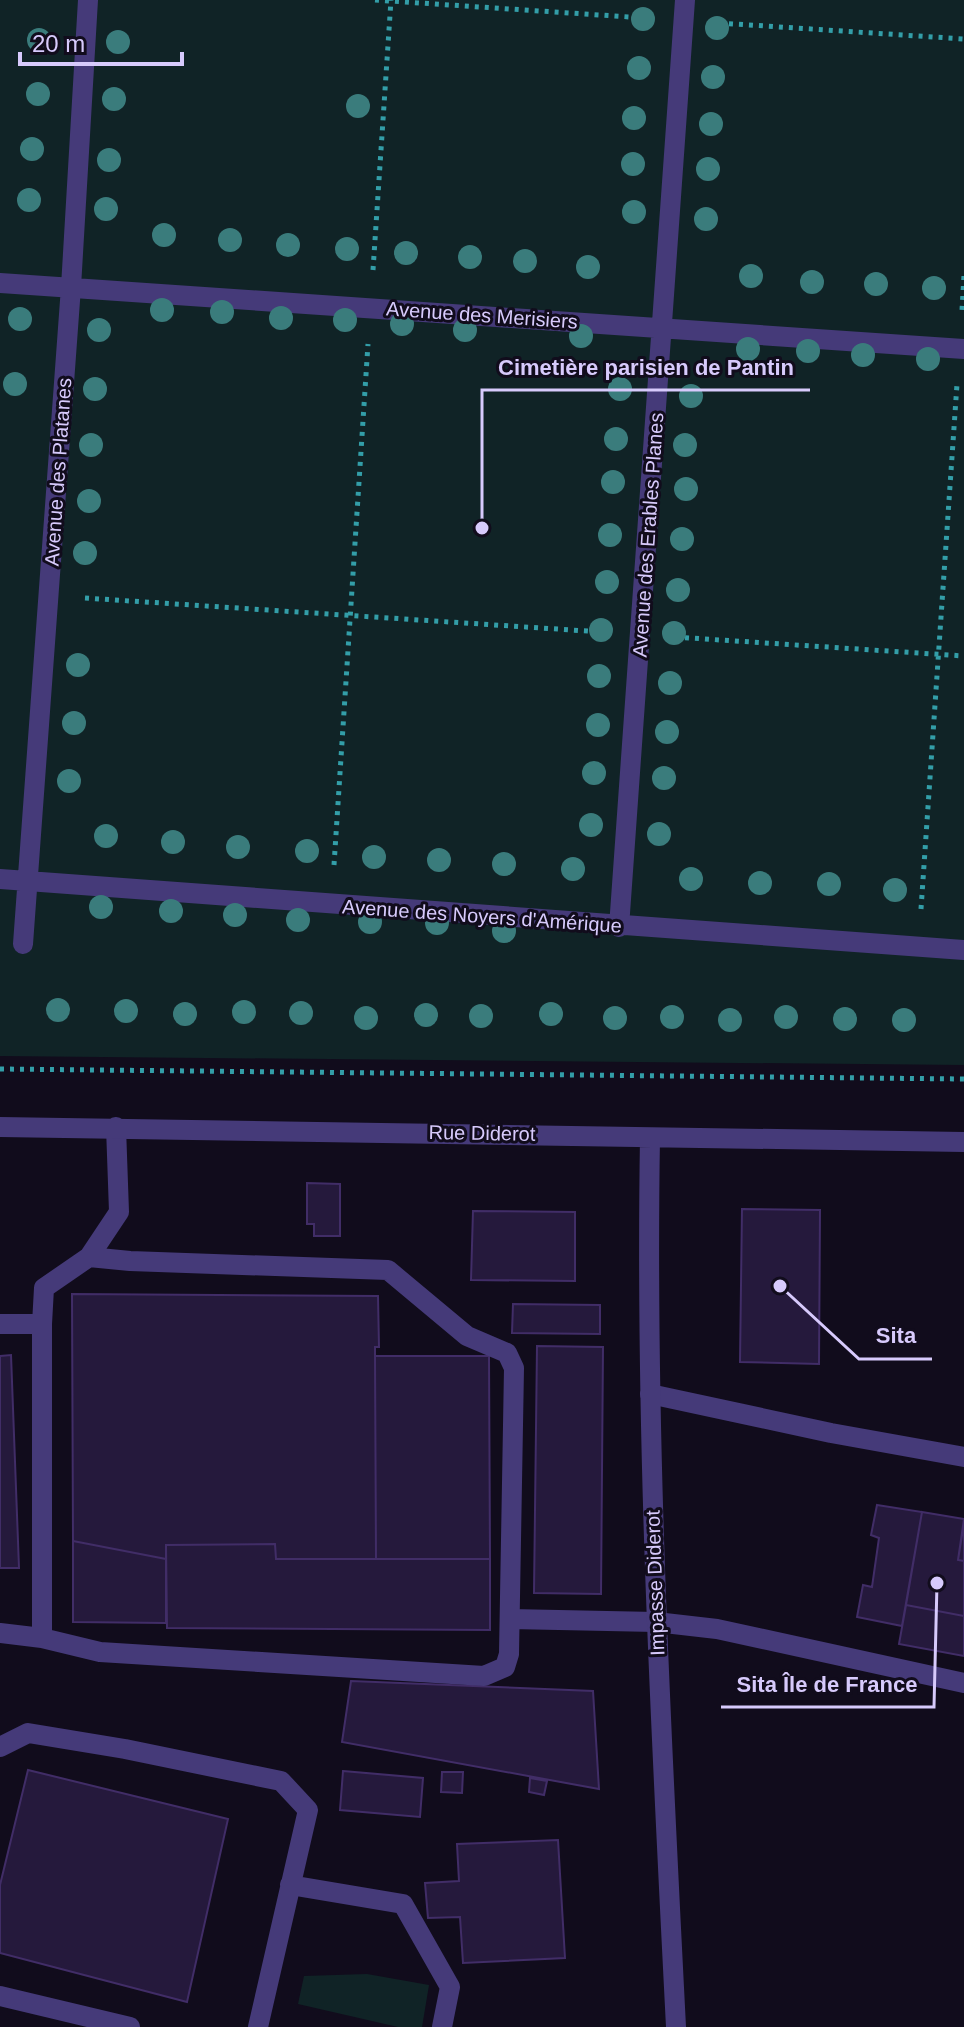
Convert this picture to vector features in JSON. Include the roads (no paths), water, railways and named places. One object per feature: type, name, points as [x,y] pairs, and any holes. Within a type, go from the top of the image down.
[{"type":"street","name":"Avenue des Platanes","points":[[23,944],[71,287],[88,0]]},
{"type":"street","name":"Avenue des Erables Planes","points":[[619,927],[685,0]]},
{"type":"street","name":"Avenue des Merisiers","points":[[0,283],[962,349]]},
{"type":"street","name":"Avenue des Noyers d'Amérique","points":[[0,879],[619,927],[964,950]]},
{"type":"street","name":"Rue Diderot","points":[[0,1127],[964,1142]]},
{"type":"street","points":[[42,1638],[44,1288],[89,1257],[119,1212],[116,1127]]},
{"type":"street","name":"Impasse Diderot","points":[[650,1138],[650,1394],[656,1622],[676,2027]]},
{"type":"street","points":[[0,1633],[42,1638],[100,1652],[484,1676],[505,1667],[509,1654],[514,1368],[507,1353],[467,1336],[388,1270],[89,1257]]},
{"type":"street","points":[[0,1324],[42,1324]]},
{"type":"street","points":[[650,1394],[831,1433],[964,1457]]},
{"type":"street","points":[[510,1619],[656,1622],[717,1629],[964,1683]]},
{"type":"street","points":[[0,1747],[28,1733],[125,1749],[281,1781],[308,1810],[258,2027]]},
{"type":"street","points":[[290,1885],[403,1904],[450,1987],[442,2027]]},
{"type":"street","points":[[0,1996],[130,2027]]},
{"type":"place","name":"Cimetière parisien de Pantin","points":[[482,528]]},
{"type":"place","name":"Sita","points":[[780,1286]]},
{"type":"place","name":"Sita Île de France","points":[[937,1583]]}]
